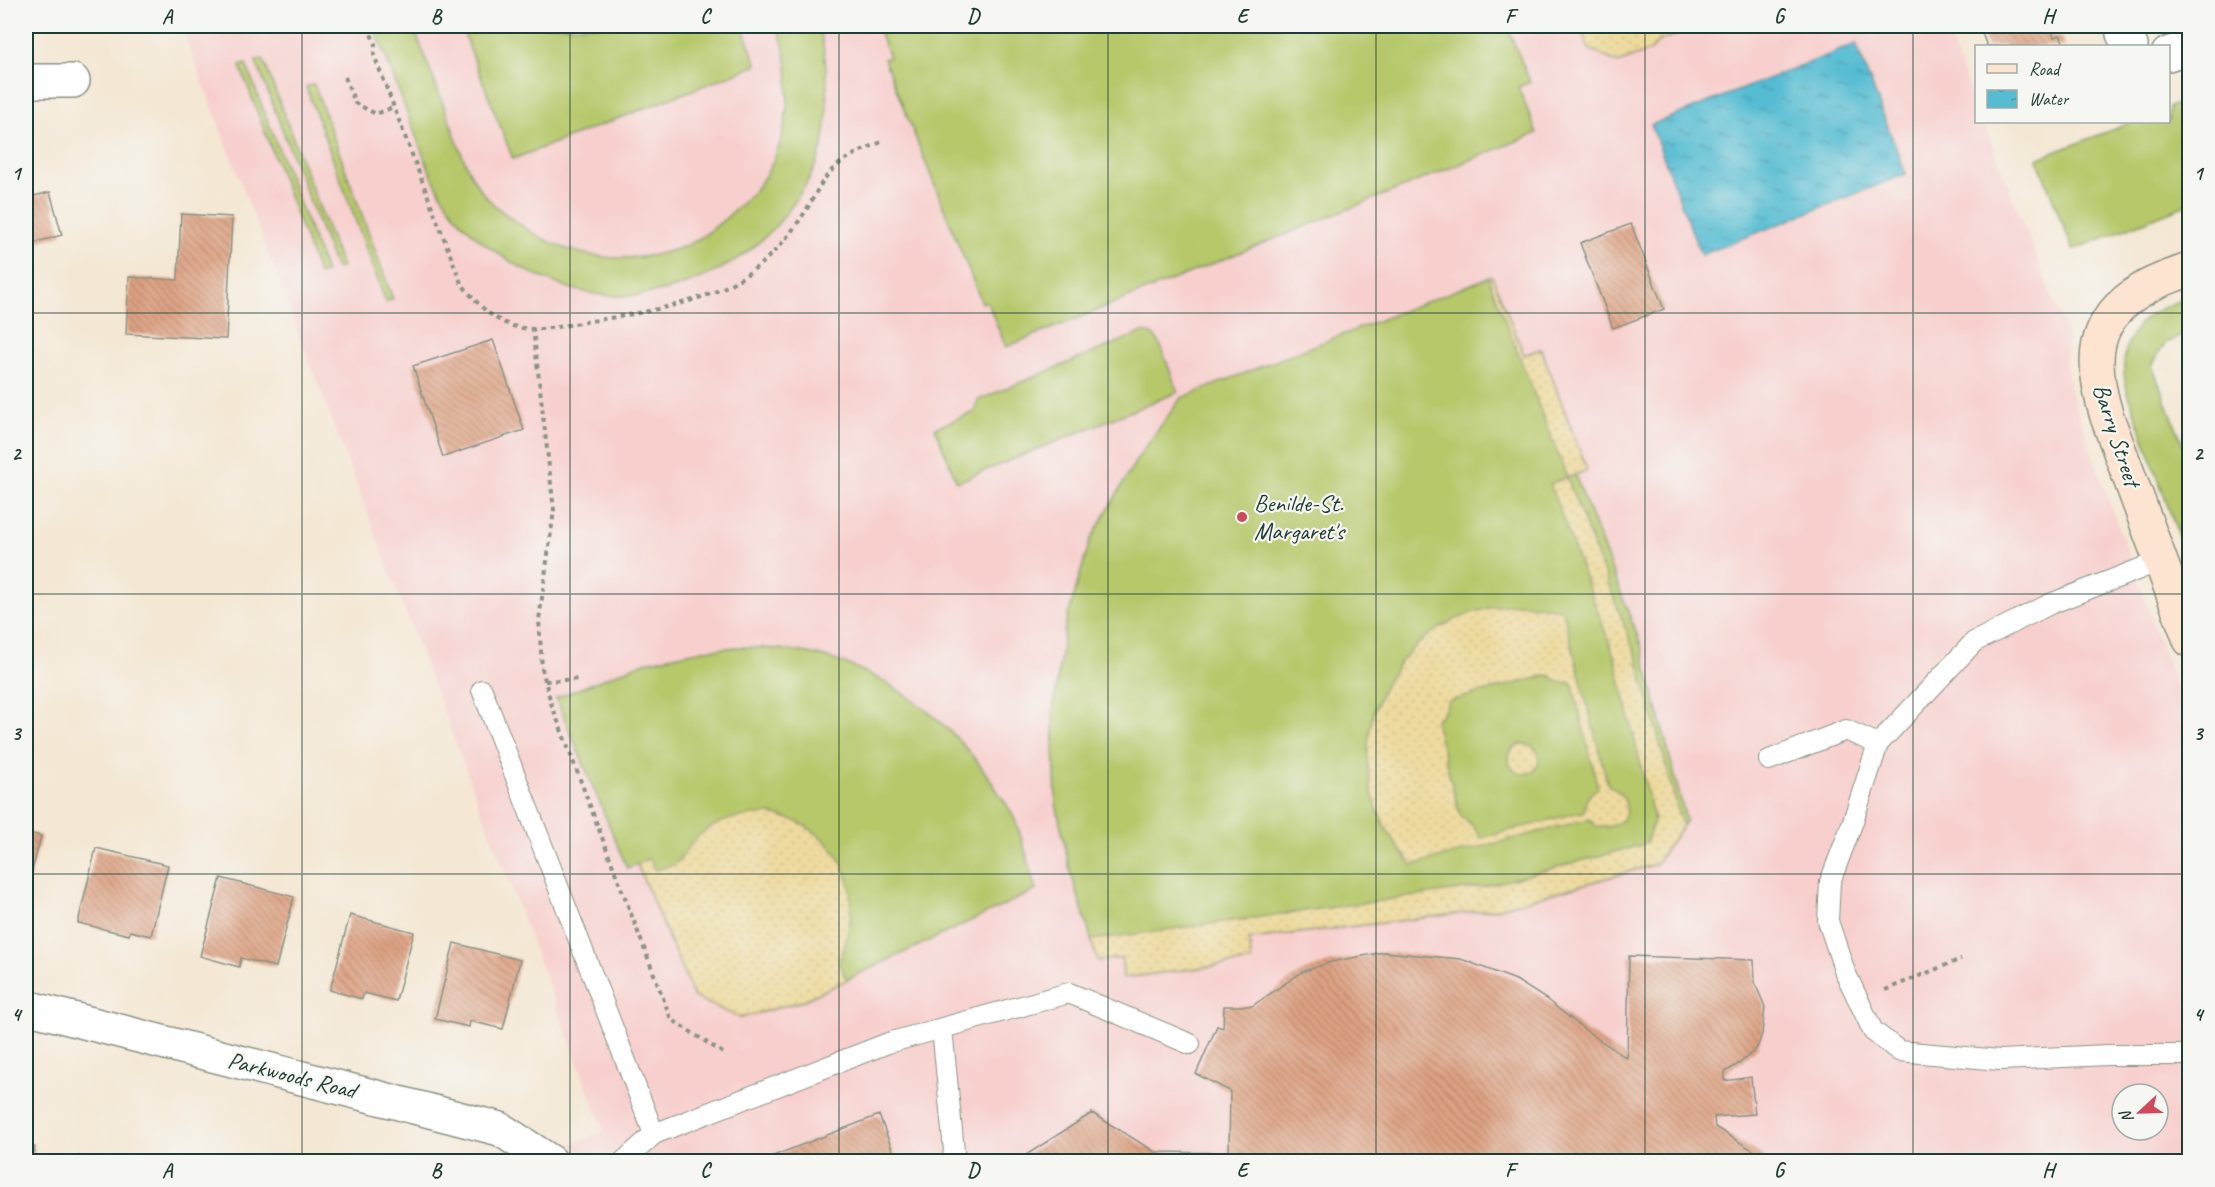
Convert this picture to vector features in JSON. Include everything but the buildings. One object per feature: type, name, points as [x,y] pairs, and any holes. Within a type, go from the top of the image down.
[{"type":"street","points":[[2122,26],[2122,34],[2130,45]]},
{"type":"street","points":[[2170,54],[2190,46]]},
{"type":"street","points":[[26,81],[73,81]]},
{"type":"street","name":"Barry Street","points":[[2190,270],[2145,287],[2124,301],[2109,318],[2099,341],[2096,364],[2098,387],[2104,407],[2190,640]]},
{"type":"street","name":"Parkwoods Road","points":[[26,1007],[500,1129],[551,1161]]},
{"type":"lane","points":[[2160,561],[2050,604],[1974,642],[1878,744],[1830,882],[1828,921],[1845,972],[1873,1031],[1899,1051],[2000,1060],[2109,1055],[2190,1055]]},
{"type":"lane","points":[[482,690],[654,1134]]},
{"type":"lane","points":[[1769,760],[1846,730],[1878,744]]},
{"type":"lane","points":[[623,1161],[654,1134],[888,1043],[1069,993],[1190,1044]]},
{"type":"lane","points":[[942,1028],[954,1151],[952,1161]]},
{"type":"path","points":[[368,26],[375,44],[374,55],[461,283],[480,308],[512,326],[555,327],[677,304],[735,282],[759,266],[785,238],[804,214],[831,171],[851,156],[884,141]]},
{"type":"path","points":[[345,77],[355,103],[376,114],[394,107]]},
{"type":"path","points":[[533,328],[554,510],[539,620],[542,669],[545,681],[551,703],[671,1019],[726,1055]]},
{"type":"path","points":[[545,681],[579,679]]},
{"type":"path","points":[[1884,990],[1961,959]]},
{"type":"shaded area","name":"Benilde-St. Margaret's","points":[[181,26],[1945,26],[1975,103],[1975,123],[1983,123],[2068,336],[2065,356],[2070,391],[2189,723],[2189,1161],[589,1161],[571,1145],[604,1131]]},
{"type":"green space","points":[[374,26],[413,26],[465,162],[487,198],[539,237],[579,252],[621,258],[643,257],[685,246],[717,226],[754,190],[769,169],[784,130],[788,87],[787,65],[777,26],[819,26],[827,82],[826,125],[822,148],[809,179],[785,215],[755,246],[720,269],[680,286],[638,295],[615,296],[567,287],[520,267],[498,254],[479,239],[453,212],[438,189],[426,163]]},
{"type":"green space","points":[[461,26],[742,26],[757,65],[513,159]]},
{"type":"green space","points":[[877,26],[1507,26],[1530,82],[1518,87],[1537,133],[1006,347],[987,301],[982,303],[884,59],[889,57]]},
{"type":"green space","points":[[263,59],[342,267],[336,269],[256,61]]},
{"type":"green space","points":[[246,64],[326,272],[319,275],[240,66]]},
{"type":"green space","points":[[314,84],[393,299],[386,302],[306,87]]},
{"type":"green space","points":[[2189,99],[2189,204],[2073,250],[2037,159],[2129,123],[2170,123],[2170,107]]},
{"type":"green space","points":[[1492,276],[1524,355],[1541,349],[1587,470],[1575,475],[1641,645],[1686,820],[1656,864],[1496,909],[1249,939],[1251,961],[1123,978],[1122,957],[1098,961],[1069,866],[1056,803],[1053,712],[1065,626],[1090,541],[1137,459],[1181,398]]},
{"type":"green space","points":[[2189,297],[2189,333],[2165,343],[2152,366],[2189,460],[2189,566],[2129,396],[2124,363],[2129,341],[2141,323],[2159,310]]},
{"type":"green space","points":[[1143,332],[1152,334],[1159,342],[1178,392],[957,482],[935,428],[974,412],[978,400]]},
{"type":"green space","points":[[738,647],[771,648],[825,657],[877,678],[924,708],[965,747],[1009,809],[1021,837],[1036,890],[802,1001],[740,1018],[694,997],[637,864],[627,868],[556,698],[645,662],[703,650]]},
{"type":"sand","points":[[1579,26],[1701,26],[1659,41],[1651,50],[1618,63],[1589,49]]},
{"type":"sand","points":[[1492,276],[1524,355],[1541,349],[1587,470],[1567,478],[1638,660],[1682,826],[1656,864],[1496,909],[1249,939],[1251,961],[1123,978],[1122,958],[1098,961],[1091,940],[1482,887],[1641,845],[1647,841],[1654,820],[1615,658],[1550,484],[1567,477],[1488,277]]},
{"type":"sand","points":[[1521,604],[1545,606],[1563,611],[1608,785],[1623,798],[1626,812],[1617,824],[1608,827],[1597,827],[1589,819],[1412,865],[1387,829],[1374,799],[1368,752],[1372,719],[1384,688],[1402,661],[1425,638],[1453,620],[1486,609]],"holes":[[[1548,675],[1560,682],[1572,683],[1598,788],[1588,798],[1584,811],[1481,838],[1473,826],[1460,815],[1435,721],[1445,711],[1448,701]]]},
{"type":"sand","points":[[1524,744],[1535,748],[1539,759],[1535,770],[1524,774],[1513,770],[1509,759],[1513,748]]},
{"type":"sand","points":[[771,814],[795,821],[818,834],[843,865],[849,883],[851,901],[850,921],[839,962],[847,980],[802,1001],[740,1018],[694,997],[637,864],[649,858],[655,870],[670,866],[677,862],[697,837],[717,824],[743,817]]},
{"type":"water","points":[[1856,44],[1906,174],[1701,255],[1651,125]]},
{"type":"place","name":"Benilde-St. Margaret's","points":[[1242,517]]}]
